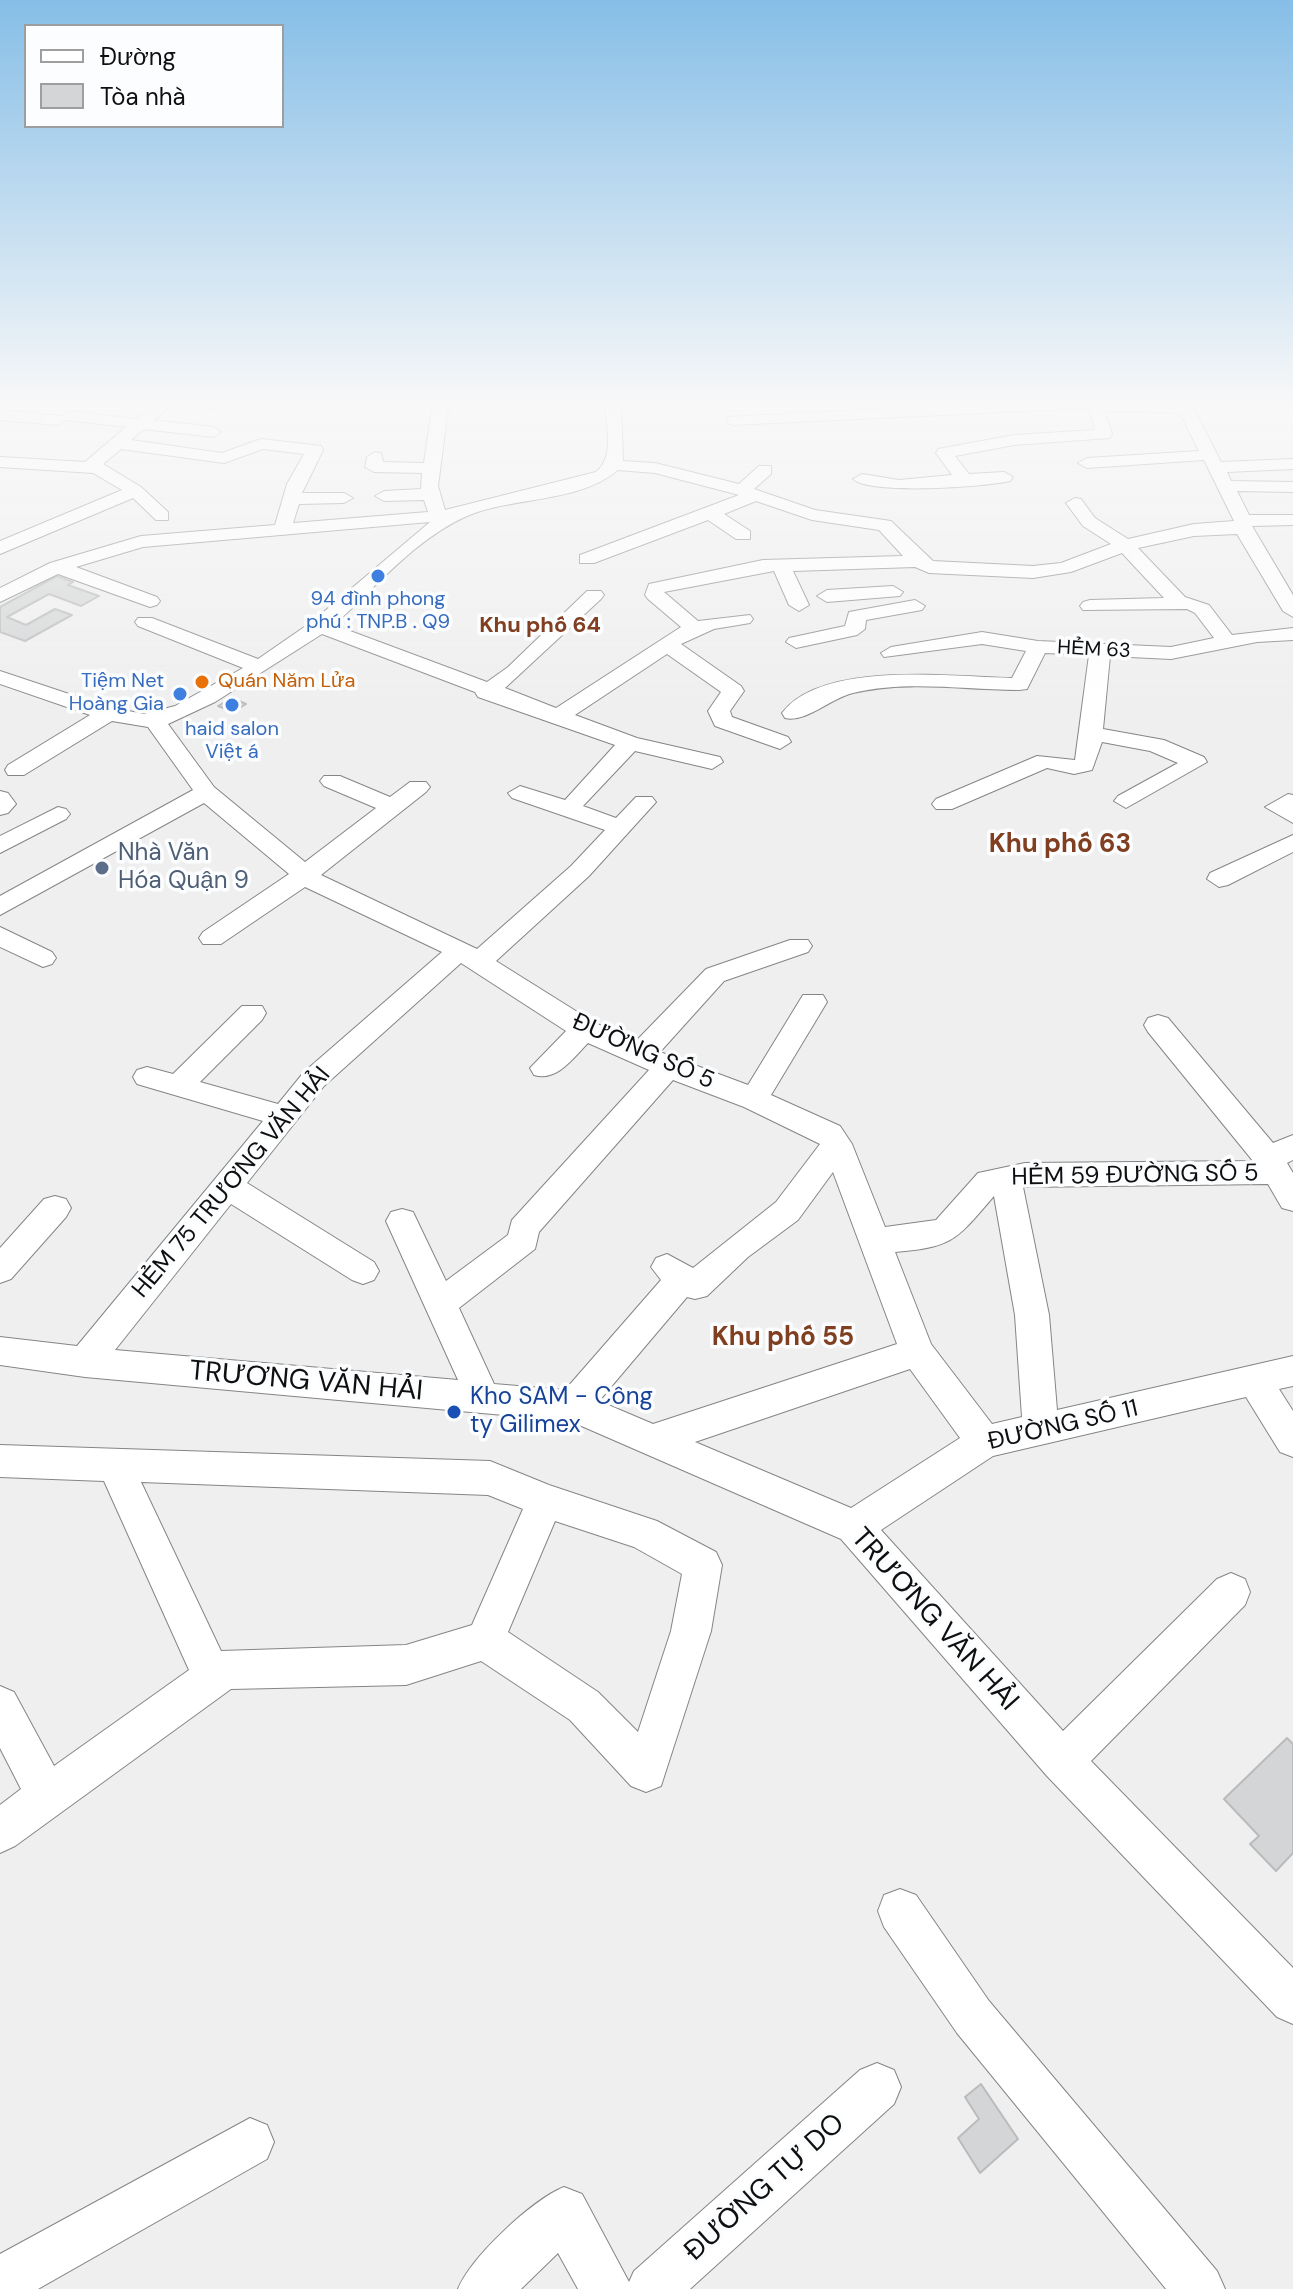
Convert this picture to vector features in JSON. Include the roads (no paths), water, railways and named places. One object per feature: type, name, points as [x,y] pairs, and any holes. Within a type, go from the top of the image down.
[{"type":"street","points":[[0,548],[95,508]]},
{"type":"street","points":[[153,508],[162,516]]},
{"type":"street","points":[[282,531],[288,508]]},
{"type":"street","points":[[440,508],[446,516]]},
{"type":"street","points":[[0,596],[141,542],[446,516],[470,508]]},
{"type":"street","points":[[587,559],[664,534],[718,508]]},
{"type":"street","points":[[791,508],[812,515],[880,511]]},
{"type":"street","points":[[878,508],[924,564],[922,604]]},
{"type":"street","points":[[1079,508],[1089,522],[1125,545],[1179,602]]},
{"type":"street","points":[[1235,508],[1293,611]]},
{"type":"street","points":[[709,512],[743,535]]},
{"type":"street","points":[[0,677],[110,713],[155,721],[199,702],[259,667],[319,626],[446,516]]},
{"type":"street","points":[[694,628],[655,591],[781,565],[924,564],[1033,572],[1064,568],[1125,545],[1194,530],[1293,520]]},
{"type":"street","points":[[0,523],[28,536]]},
{"type":"street","points":[[66,571],[119,559]]},
{"type":"street","points":[[781,565],[799,605]]},
{"type":"street","points":[[66,571],[150,601]]},
{"type":"street","points":[[486,692],[515,671],[594,595]]},
{"type":"street","points":[[827,596],[922,604]]},
{"type":"street","points":[[1090,606],[1179,602],[1202,609],[1228,643]]},
{"type":"street","points":[[796,642],[855,629],[856,616],[866,612],[922,604]]},
{"type":"street","points":[[557,717],[666,643],[694,628],[743,619]]},
{"type":"street","points":[[145,622],[259,667]]},
{"type":"street","points":[[319,626],[486,692],[630,743],[712,762]]},
{"type":"street","name":"HẺM 63","points":[[793,713],[807,702],[874,680],[1019,684],[1038,647],[1171,653],[1293,634]]},
{"type":"street","points":[[891,653],[982,638],[1038,647]]},
{"type":"street","points":[[666,643],[733,691],[719,711],[723,721],[780,742]]},
{"type":"street","points":[[944,804],[1045,761],[1082,767],[1092,734],[1100,651]]},
{"type":"street","points":[[16,770],[110,713]]},
{"type":"street","name":"ĐƯỜNG SỐ 5","points":[[155,721],[206,792],[305,875],[469,956],[585,1030],[815,1126],[829,1134],[837,1144]]},
{"type":"street","points":[[1092,734],[1156,745],[1196,762],[1126,801]]},
{"type":"street","points":[[576,801],[630,743]]},
{"type":"street","points":[[332,781],[392,807]]},
{"type":"street","points":[[212,938],[305,875],[418,787]]},
{"type":"street","points":[[0,907],[206,792]]},
{"type":"street","points":[[520,793],[621,827]]},
{"type":"street","points":[[0,798],[4,804],[0,808]]},
{"type":"street","name":"HẺM 75 TRƯƠNG VĂN HẢI","points":[[85,1362],[314,1079],[580,871],[644,802]]},
{"type":"street","points":[[0,846],[58,814]]},
{"type":"street","points":[[1219,879],[1293,842]]},
{"type":"street","points":[[0,936],[43,958]]},
{"type":"street","points":[[640,1055],[715,975],[799,946]]},
{"type":"street","points":[[754,1099],[813,1002]]},
{"type":"street","points":[[178,1086],[252,1013]]},
{"type":"street","points":[[1158,1025],[1279,1159],[1293,1199]]},
{"type":"street","points":[[544,1068],[585,1030]]},
{"type":"street","points":[[440,1304],[524,1240],[523,1229],[668,1067]]},
{"type":"street","points":[[147,1077],[283,1116]]},
{"type":"street","points":[[837,1144],[917,1352],[984,1442]]},
{"type":"street","points":[[573,1406],[675,1273],[695,1286],[737,1248],[773,1224],[787,1211],[837,1144]]},
{"type":"street","name":"HẺM 59 ĐƯỜNG SỐ 5","points":[[875,1241],[921,1237],[946,1230],[989,1181],[1279,1159]]},
{"type":"street","points":[[1006,1178],[1032,1315],[1041,1429]]},
{"type":"street","points":[[227,1186],[363,1271]]},
{"type":"street","points":[[0,1270],[55,1208]]},
{"type":"street","points":[[402,1221],[483,1398]]},
{"type":"street","name":"TRƯƠNG VĂN HẢI","points":[[0,1351],[85,1362],[573,1406],[854,1527],[1062,1761],[1293,2001]]},
{"type":"street","points":[[650,1441],[917,1352]]},
{"type":"street","name":"ĐƯỜNG SỐ 11","points":[[854,1527],[984,1442],[1293,1371]]},
{"type":"street","points":[[1255,1382],[1293,1441]]},
{"type":"street","points":[[0,1461],[490,1478],[545,1501],[644,1533],[703,1565],[691,1631],[646,1771],[584,1706],[485,1640]]},
{"type":"street","points":[[115,1465],[213,1677]]},
{"type":"street","points":[[0,1831],[225,1669],[406,1665],[485,1640],[545,1501]]},
{"type":"street","points":[[1062,1761],[1231,1592]]},
{"type":"street","points":[[0,1706],[47,1796]]},
{"type":"street","points":[[900,1911],[973,2017],[1199,2289]]},
{"type":"street","name":"ĐƯỜNG TỰ DO","points":[[652,2289],[877,2087]]},
{"type":"street","points":[[0,2282],[250,2142]]},
{"type":"street","points":[[484,2289],[564,2212],[606,2289]]},
{"type":"place","name":"94 đình phong phú : TNP.B . Q9","points":[[378,576]]},
{"type":"place","name":"Quán Năm Lửa","points":[[202,682]]},
{"type":"place","name":"Tiệm Net Hoàng Gia","points":[[180,694]]},
{"type":"place","name":"haid salon Việt á","points":[[232,705]]},
{"type":"place","name":"Nhà Văn Hóa Quận 9","points":[[102,868]]},
{"type":"place","name":"Kho SAM - Công ty Gilimex","points":[[454,1412]]},
{"type":"district","name":"Khu phố 64","points":[[540,626]]},
{"type":"district","name":"Khu phố 63","points":[[1060,845]]},
{"type":"district","name":"Khu phố 55","points":[[783,1338]]}]
